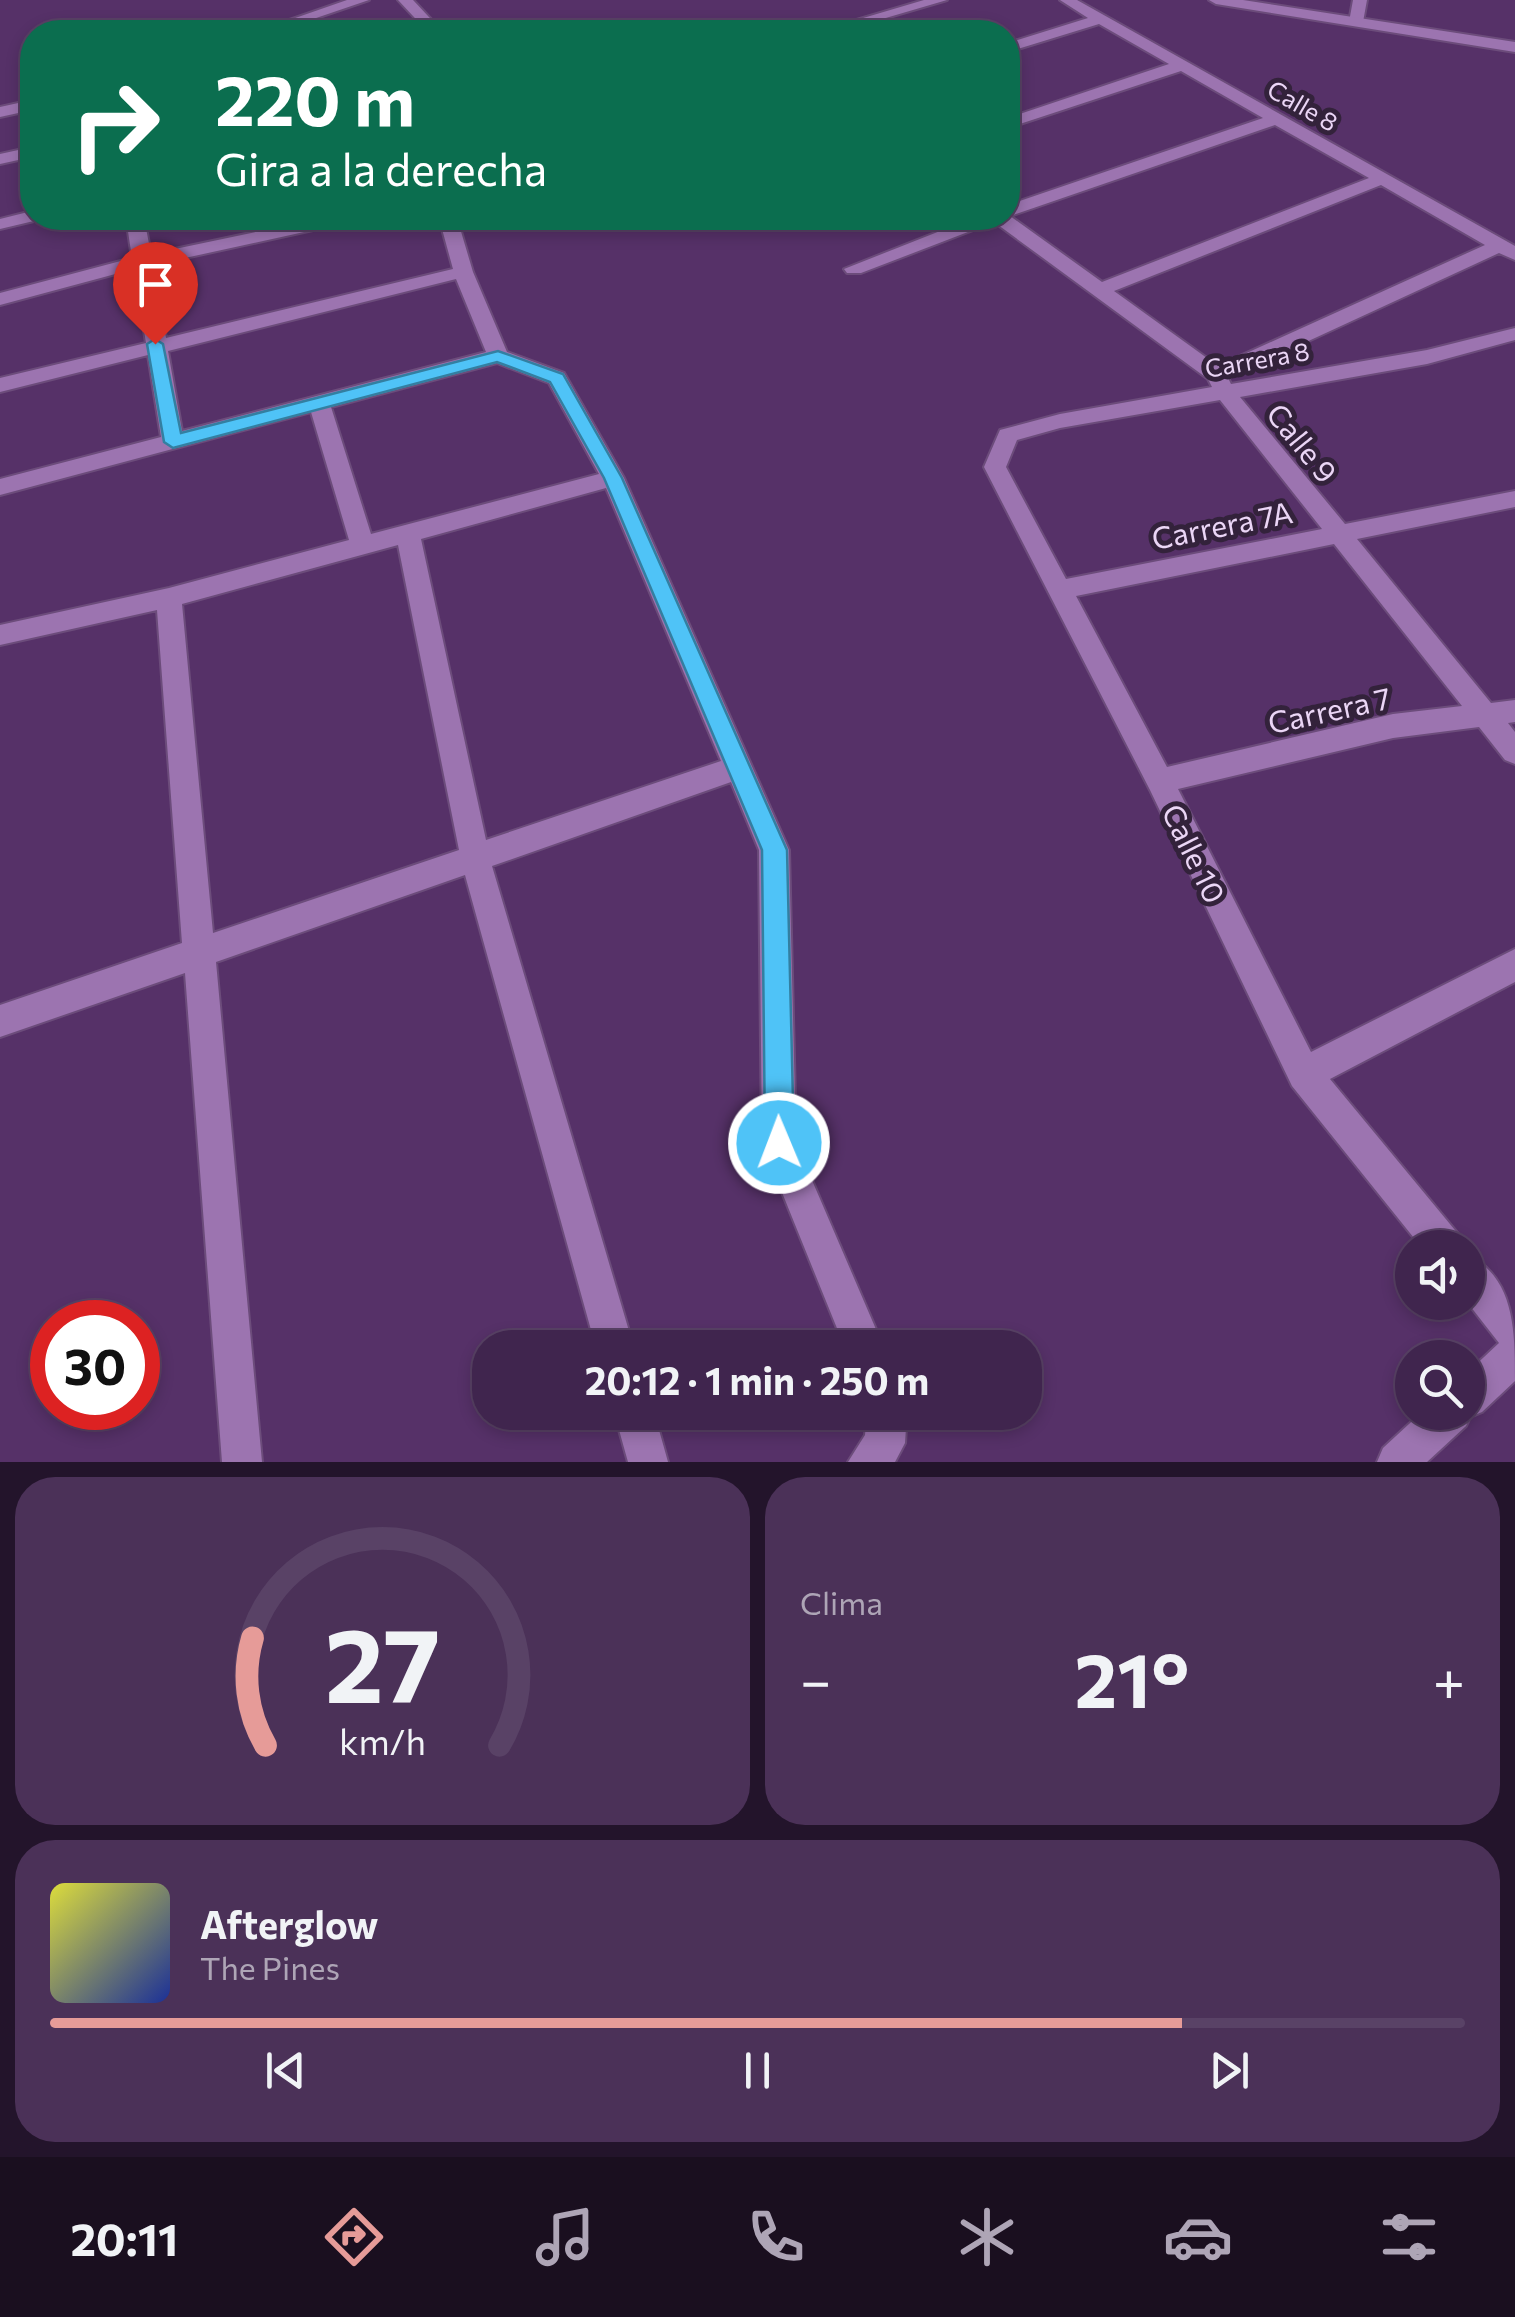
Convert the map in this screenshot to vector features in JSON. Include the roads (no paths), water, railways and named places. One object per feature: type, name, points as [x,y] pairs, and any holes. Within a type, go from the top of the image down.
[{"type":"street","points":[[300,20],[362,0]]},
{"type":"street","points":[[405,0],[424,20]]},
{"type":"street","points":[[866,20],[940,0]]},
{"type":"street","name":"Calle 8","points":[[1067,0],[1507,250]]},
{"type":"street","points":[[1216,0],[1515,47]]},
{"type":"street","points":[[1356,22],[1360,0]]},
{"type":"street","points":[[1020,44],[1101,19]]},
{"type":"street","points":[[1020,118],[1183,66]]},
{"type":"street","points":[[1020,207],[1277,119]]},
{"type":"street","points":[[1099,290],[1382,179]]},
{"type":"street","points":[[136,230],[173,442]]},
{"type":"street","points":[[0,299],[140,262],[289,230]]},
{"type":"street","points":[[451,230],[463,272],[498,356]]},
{"type":"street","points":[[854,269],[956,230]]},
{"type":"street","name":"Calle 9","points":[[1017,230],[1220,384],[1515,752]]},
{"type":"street","points":[[1220,384],[1507,250]]},
{"type":"street","points":[[0,385],[155,344],[463,272]]},
{"type":"street","name":"Carrera 8","points":[[1008,435],[1220,384],[1427,357],[1515,334]]},
{"type":"street","points":[[0,486],[498,356],[557,378],[613,478],[774,850],[779,1143],[857,1330]]},
{"type":"street","points":[[319,403],[363,547]]},
{"type":"street","name":"Calle 10","points":[[1008,435],[995,467],[1160,782],[1304,1074],[1431,1230]]},
{"type":"street","points":[[0,635],[169,598],[613,478]]},
{"type":"street","name":"Carrera 7A","points":[[1060,590],[1515,499]]},
{"type":"street","points":[[408,536],[475,858],[610,1330]]},
{"type":"street","points":[[169,598],[242,1462]]},
{"type":"street","name":"Carrera 7","points":[[1160,782],[1393,726],[1515,712]]},
{"type":"street","points":[[0,1021],[737,768]]},
{"type":"street","points":[[1304,1074],[1515,965]]},
{"type":"street","points":[[1485,1295],[1515,1333]]},
{"type":"street","points":[[1485,1382],[1515,1355]]},
{"type":"street","points":[[639,1430],[648,1462]]},
{"type":"street","points":[[868,1462],[885,1443],[886,1430]]},
{"type":"street","points":[[1398,1462],[1433,1430]]}]
